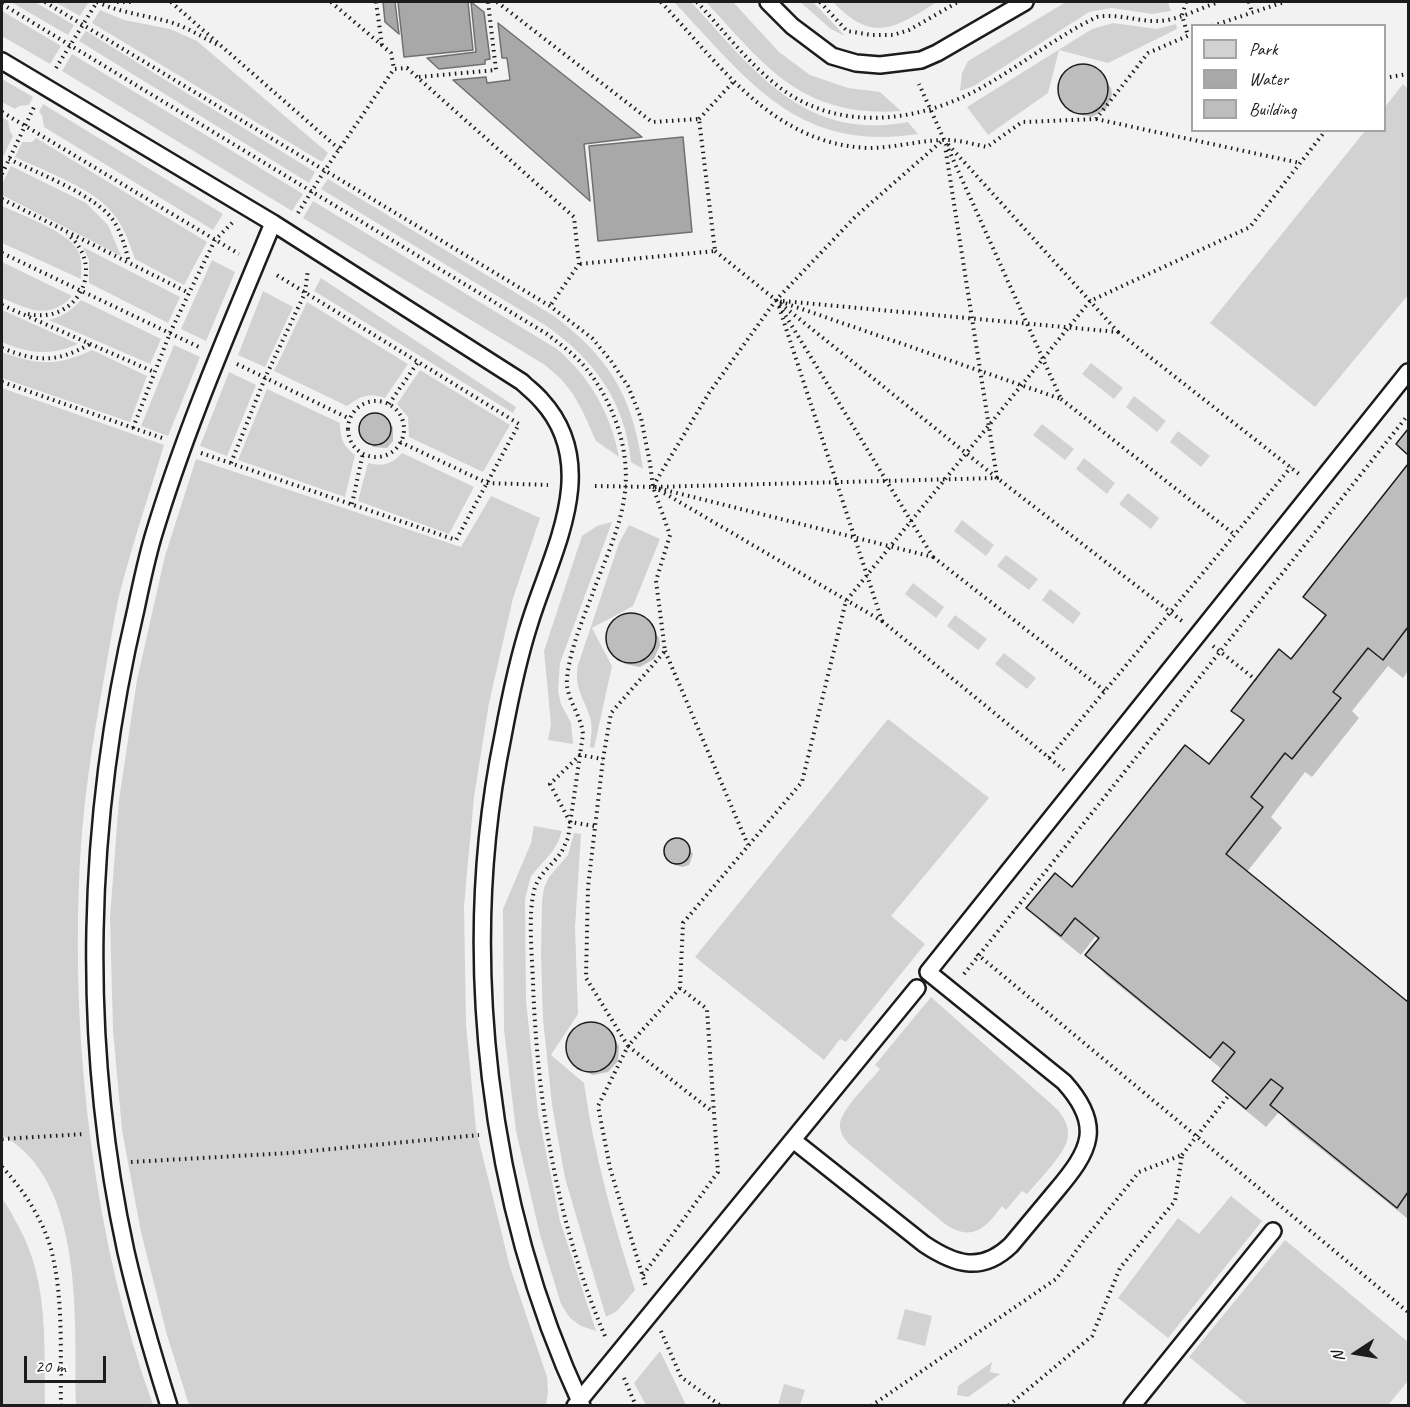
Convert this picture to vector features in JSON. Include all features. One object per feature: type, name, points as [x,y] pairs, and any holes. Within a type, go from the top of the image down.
[{"type":"lane","points":[[768,2],[792,26],[832,56],[856,63],[880,65],[921,60],[937,53],[1024,2]]},
{"type":"lane","points":[[2,61],[273,223],[522,382],[543,401],[558,425],[567,447],[571,469],[570,494],[565,521],[529,624],[502,739],[486,854],[482,911],[483,982],[498,1133],[520,1233],[561,1361],[579,1404],[653,1310],[917,988]]},
{"type":"lane","points":[[169,1406],[142,1318],[126,1250],[111,1162],[99,1063],[95,981],[95,887],[105,773],[123,663],[152,541],[180,451],[273,223]]},
{"type":"lane","points":[[793,1140],[924,1244],[945,1257],[966,1263],[983,1262],[1001,1255],[1078,1166],[1087,1148],[1088,1128],[1085,1112],[1075,1094],[1064,1082],[927,972],[1408,372]]},
{"type":"lane","points":[[1132,1406],[1274,1231]]},
{"type":"path","points":[[45,2],[550,306],[592,338],[612,361],[628,386],[641,418],[653,487],[670,535],[656,581],[665,651],[748,846]]},
{"type":"path","points":[[56,68],[97,2],[136,15],[185,27],[224,48]]},
{"type":"path","points":[[117,2],[132,2]]},
{"type":"path","points":[[171,2],[339,149]]},
{"type":"path","points":[[296,217],[394,69],[391,53],[330,2]]},
{"type":"path","points":[[376,2],[382,45]]},
{"type":"path","points":[[418,77],[496,70],[488,2]]},
{"type":"path","points":[[497,2],[652,122],[699,118],[734,81]]},
{"type":"path","points":[[661,2],[734,81],[769,113],[792,128],[819,140],[843,146],[871,148],[944,139],[987,147],[1022,122],[1096,119],[1300,163]]},
{"type":"path","points":[[820,2],[847,31],[872,35],[892,35],[909,30],[958,2]]},
{"type":"path","points":[[1096,119],[1148,52],[1190,35],[1182,15],[1186,2]]},
{"type":"path","points":[[1249,2],[1252,12]]},
{"type":"path","points":[[1218,24],[1284,2]]},
{"type":"path","points":[[2,4],[547,334],[585,367],[605,396],[616,418],[623,452],[625,487],[620,517],[583,617],[568,669],[568,692],[582,724],[580,755],[568,838],[561,853],[542,874],[533,891],[532,959],[534,1021],[548,1140],[560,1196],[579,1264],[636,1406]]},
{"type":"path","points":[[394,69],[407,68],[418,77],[574,217],[579,264],[550,306]]},
{"type":"path","points":[[1386,78],[1408,74]]},
{"type":"path","points":[[919,84],[1061,399]]},
{"type":"path","points":[[2,174],[37,100]]},
{"type":"path","points":[[2,112],[242,256]]},
{"type":"path","points":[[699,118],[715,250],[997,478],[1154,599]]},
{"type":"path","points":[[721,1406],[681,1377],[653,1310],[610,1168],[598,1106],[628,1046],[680,988],[683,923],[802,782],[846,601],[1068,327],[1090,301],[1250,227],[1324,132]]},
{"type":"path","points":[[653,487],[709,393],[776,300],[855,218],[944,139]]},
{"type":"path","points":[[944,139],[1118,332],[1275,455]]},
{"type":"path","points":[[944,139],[997,478]]},
{"type":"path","points":[[9,159],[100,206],[115,222],[124,242],[129,263]]},
{"type":"path","points":[[2,199],[189,293]]},
{"type":"path","points":[[133,428],[170,333],[189,293],[215,240],[234,221]]},
{"type":"path","points":[[18,312],[39,316],[62,312],[71,305],[81,291],[85,277],[82,250],[75,240],[59,228]]},
{"type":"path","points":[[579,264],[715,250]]},
{"type":"path","points":[[2,253],[204,350]]},
{"type":"path","points":[[231,463],[265,378],[305,293],[309,267]]},
{"type":"path","points":[[198,452],[456,540],[519,424],[272,273]]},
{"type":"path","points":[[776,300],[1118,332]]},
{"type":"path","points":[[776,300],[1061,399],[1234,535]]},
{"type":"path","points":[[776,300],[933,557],[1105,691]]},
{"type":"path","points":[[776,300],[882,621]]},
{"type":"path","points":[[2,305],[154,372]]},
{"type":"path","points":[[2,348],[21,356],[56,359],[73,354],[91,344]]},
{"type":"path","points":[[232,362],[350,418]]},
{"type":"path","points":[[389,404],[418,362]]},
{"type":"path","points":[[2,382],[167,440]]},
{"type":"path","points":[[380,402],[389,404],[401,418],[404,427],[400,442],[393,451],[385,455],[376,457],[363,453],[353,445],[349,436],[350,418],[362,405],[380,402]]},
{"type":"path","points":[[951,992],[978,955],[1408,415]]},
{"type":"path","points":[[400,442],[487,483],[548,485]]},
{"type":"path","points":[[352,504],[363,453]]},
{"type":"path","points":[[1049,758],[1291,467]]},
{"type":"path","points":[[595,486],[653,487],[997,478]]},
{"type":"path","points":[[653,487],[933,557]]},
{"type":"path","points":[[653,487],[882,621],[1034,744]]},
{"type":"path","points":[[665,651],[611,713],[594,826],[588,887],[586,978],[628,1046],[714,1112]]},
{"type":"path","points":[[580,755],[603,759]]},
{"type":"path","points":[[570,822],[550,784],[580,755]]},
{"type":"path","points":[[570,822],[594,826]]},
{"type":"path","points":[[956,937],[1408,1312]]},
{"type":"path","points":[[642,1275],[718,1172],[707,1009],[680,988]]},
{"type":"path","points":[[1008,1406],[1092,1336],[1120,1268],[1175,1201],[1182,1155],[1229,1095]]},
{"type":"path","points":[[2,1139],[107,1132]]},
{"type":"path","points":[[111,1162],[289,1154],[498,1133]]},
{"type":"path","points":[[870,1406],[1056,1279],[1139,1172],[1182,1155]]},
{"type":"path","points":[[2,1167],[34,1209],[51,1249],[58,1298],[61,1406]]},
{"type":"green space","points":[[11,2],[35,2],[74,25],[68,35]]},
{"type":"green space","points":[[55,2],[86,2],[88,3],[80,16]]},
{"type":"green space","points":[[674,2],[691,2],[759,75],[784,95],[810,110],[839,121],[871,125],[908,122],[918,134],[876,137],[839,132],[807,121],[778,104],[752,83]]},
{"type":"green space","points":[[706,2],[733,2],[779,52],[810,75],[848,88],[880,92],[901,111],[867,111],[837,106],[812,97],[789,84],[768,67]]},
{"type":"green space","points":[[800,2],[813,2],[845,36],[831,29]]},
{"type":"green space","points":[[833,2],[937,2],[909,19],[884,28],[860,23]]},
{"type":"green space","points":[[1066,2],[1168,2],[1171,11],[1152,14],[1112,8],[1089,12],[974,86],[960,91],[962,73],[968,61]]},
{"type":"green space","points":[[100,10],[124,20],[170,29],[197,41],[328,153],[322,162],[92,23]]},
{"type":"green space","points":[[2,11],[61,46],[50,64],[2,36]]},
{"type":"green space","points":[[1113,23],[1157,29],[1176,24],[1177,29],[1108,63],[1059,50],[1048,93],[988,135],[967,107],[1092,29]]},
{"type":"green space","points":[[86,31],[315,172],[309,183],[79,41]]},
{"type":"green space","points":[[72,54],[303,194],[292,211],[62,71]]},
{"type":"green space","points":[[2,79],[33,97],[29,105],[15,109],[2,102]]},
{"type":"green space","points":[[1403,84],[1408,89],[1408,295],[1315,407],[1210,323],[1364,132],[1386,132],[1386,106]]},
{"type":"green space","points":[[43,104],[223,214],[213,230],[44,127],[42,115],[39,112]]},
{"type":"green space","points":[[2,117],[8,121],[13,136],[2,159]]},
{"type":"green space","points":[[36,138],[207,242],[184,285],[135,259],[118,221],[95,197],[15,157],[22,142],[32,142]]},
{"type":"green space","points":[[11,166],[86,203],[108,225],[121,256],[2,195],[2,184]]},
{"type":"green space","points":[[328,179],[554,316],[574,332],[605,365],[626,401],[639,444],[643,469],[631,462],[622,420],[604,383],[592,367],[563,338],[321,189]]},
{"type":"green space","points":[[313,201],[557,349],[589,384],[597,397],[611,426],[619,457],[596,441],[573,394],[545,365],[303,218]]},
{"type":"green space","points":[[2,206],[44,225],[73,244],[81,258],[81,279],[2,243]]},
{"type":"green space","points":[[83,247],[180,297],[168,323],[89,283],[89,260]]},
{"type":"green space","points":[[212,260],[235,272],[206,341],[181,329]]},
{"type":"green space","points":[[2,262],[72,296],[63,304],[47,311],[30,309],[2,298]]},
{"type":"green space","points":[[321,278],[516,407],[513,413],[314,291]]},
{"type":"green space","points":[[263,291],[293,307],[265,367],[238,355]]},
{"type":"green space","points":[[81,300],[161,339],[150,364],[49,320],[66,313]]},
{"type":"green space","points":[[307,302],[408,364],[385,398],[374,395],[365,396],[347,406],[274,371]]},
{"type":"green space","points":[[2,310],[78,344],[59,350],[40,352],[21,349],[2,342]]},
{"type":"green space","points":[[174,345],[200,357],[168,436],[141,426]]},
{"type":"green space","points":[[92,350],[147,376],[130,422],[2,378],[2,352],[37,362],[57,362]]},
{"type":"green space","points":[[1091,363],[1123,388],[1114,399],[1082,374]]},
{"type":"green space","points":[[420,370],[510,425],[483,472],[409,437],[408,417],[397,404]]},
{"type":"green space","points":[[229,372],[256,385],[227,456],[200,446]]},
{"type":"green space","points":[[2,388],[164,445],[119,596],[100,703],[82,831],[78,948],[79,1014],[84,1081],[102,1214],[116,1280],[153,1405],[76,1405],[74,1296],[70,1256],[62,1219],[49,1185],[29,1156],[2,1135]]},
{"type":"green space","points":[[267,389],[340,423],[343,441],[355,455],[345,497],[238,460]]},
{"type":"green space","points":[[1134,396],[1166,421],[1157,432],[1126,407]]},
{"type":"green space","points":[[1042,424],[1074,449],[1065,460],[1033,435]]},
{"type":"green space","points":[[1178,431],[1210,456],[1201,467],[1170,442]]},
{"type":"green space","points":[[402,453],[474,487],[449,534],[358,501],[368,463],[387,464]]},
{"type":"green space","points":[[1084,458],[1115,483],[1107,494],[1076,469]]},
{"type":"green space","points":[[196,459],[461,547],[491,496],[540,518],[513,598],[489,703],[474,797],[464,906],[466,1025],[476,1129],[510,1267],[547,1377],[546,1405],[189,1405],[167,1335],[141,1232],[122,1130],[113,1030],[110,918],[119,800],[137,680],[165,556]]},
{"type":"green space","points":[[1128,493],[1159,518],[1151,529],[1119,504]]},
{"type":"green space","points":[[962,520],[994,545],[986,556],[954,531]]},
{"type":"green space","points":[[612,522],[560,663],[558,691],[561,704],[571,723],[573,744],[548,740],[551,724],[544,651],[582,536],[597,526]]},
{"type":"green space","points":[[629,525],[660,539],[633,606],[592,628],[612,666],[594,748],[590,747],[592,728],[590,717],[578,686],[578,665],[619,543]]},
{"type":"green space","points":[[1006,555],[1038,579],[1029,590],[997,566]]},
{"type":"green space","points":[[913,583],[944,607],[936,618],[905,594]]},
{"type":"green space","points":[[1050,589],[1081,613],[1073,624],[1042,600]]},
{"type":"green space","points":[[955,615],[987,639],[978,650],[947,626]]},
{"type":"green space","points":[[1004,653],[1036,678],[1027,689],[995,664]]},
{"type":"green space","points":[[888,719],[989,798],[891,916],[925,944],[846,1042],[840,1039],[824,1060],[695,957]]},
{"type":"green space","points":[[534,826],[562,831],[552,852],[531,876],[525,899],[526,1001],[538,1113],[560,1221],[596,1331],[581,1326],[570,1318],[561,1304],[540,1235],[516,1131],[504,1030],[503,909],[531,843]]},
{"type":"green space","points":[[574,833],[581,834],[575,927],[578,1014],[551,1055],[584,1083],[605,1188],[635,1290],[617,1311],[606,1317],[565,1178],[552,1105],[543,1019],[541,956],[544,888],[549,877],[568,855]]},
{"type":"green space","points":[[931,997],[1058,1110],[1068,1129],[1063,1150],[1027,1194],[1022,1191],[1006,1210],[1002,1206],[984,1227],[970,1232],[963,1232],[945,1224],[849,1144],[840,1129],[840,1123],[846,1110],[880,1069],[875,1065]]},
{"type":"green space","points":[[1231,1196],[1262,1221],[1168,1338],[1118,1298],[1178,1218],[1199,1234]]},
{"type":"green space","points":[[2,1199],[19,1227],[36,1270],[43,1314],[45,1405],[2,1405]]},
{"type":"green space","points":[[1285,1240],[1408,1342],[1408,1381],[1388,1405],[1248,1405],[1189,1357]]},
{"type":"green space","points":[[905,1309],[932,1316],[925,1346],[897,1339]]},
{"type":"green space","points":[[660,1351],[686,1405],[646,1405],[634,1383]]},
{"type":"green space","points":[[992,1362],[990,1372],[1000,1374],[968,1397],[957,1395],[958,1386]]},
{"type":"green space","points":[[784,1384],[805,1390],[800,1405],[778,1405]]},
{"type":"water","points":[[383,2],[395,2],[399,34],[385,22]]},
{"type":"water","points":[[398,2],[468,2],[473,50],[404,57]]},
{"type":"water","points":[[471,2],[484,12],[490,59],[485,60],[485,64],[439,69],[427,58],[476,52]]},
{"type":"water","points":[[498,23],[642,137],[584,144],[590,201],[453,80],[486,77],[487,83],[510,80],[507,58],[502,58]]},
{"type":"water","points":[[683,137],[692,232],[598,241],[589,146]]},
{"type":"building","points":[[1083,64],[1092,66],[1103,75],[1108,89],[1106,98],[1097,109],[1083,114],[1074,112],[1063,103],[1058,89],[1060,80],[1069,69]]},
{"type":"building","points":[[375,413],[386,418],[391,429],[386,440],[375,445],[364,440],[359,429],[364,418]]},
{"type":"building","points":[[1408,429],[1408,455],[1396,444]]},
{"type":"building","points":[[1408,464],[1408,627],[1383,660],[1368,648],[1333,692],[1341,698],[1292,759],[1285,753],[1251,797],[1263,807],[1226,854],[1408,1002],[1408,1192],[1397,1208],[1270,1105],[1283,1088],[1271,1079],[1246,1109],[1212,1081],[1235,1052],[1223,1042],[1210,1058],[1085,955],[1099,938],[1075,918],[1061,936],[1026,908],[1055,873],[1072,887],[1185,745],[1209,764],[1244,720],[1231,711],[1279,649],[1291,659],[1326,615],[1303,597]]},
{"type":"building","points":[[631,613],[640,615],[651,624],[656,638],[654,647],[645,658],[631,663],[622,661],[611,652],[606,638],[608,629],[617,618]]},
{"type":"building","points":[[677,838],[686,842],[690,851],[686,860],[677,864],[668,860],[664,851],[668,842]]},
{"type":"building","points":[[591,1022],[600,1024],[611,1033],[616,1047],[614,1056],[605,1067],[591,1072],[582,1070],[571,1061],[566,1047],[568,1038],[577,1027]]}]
